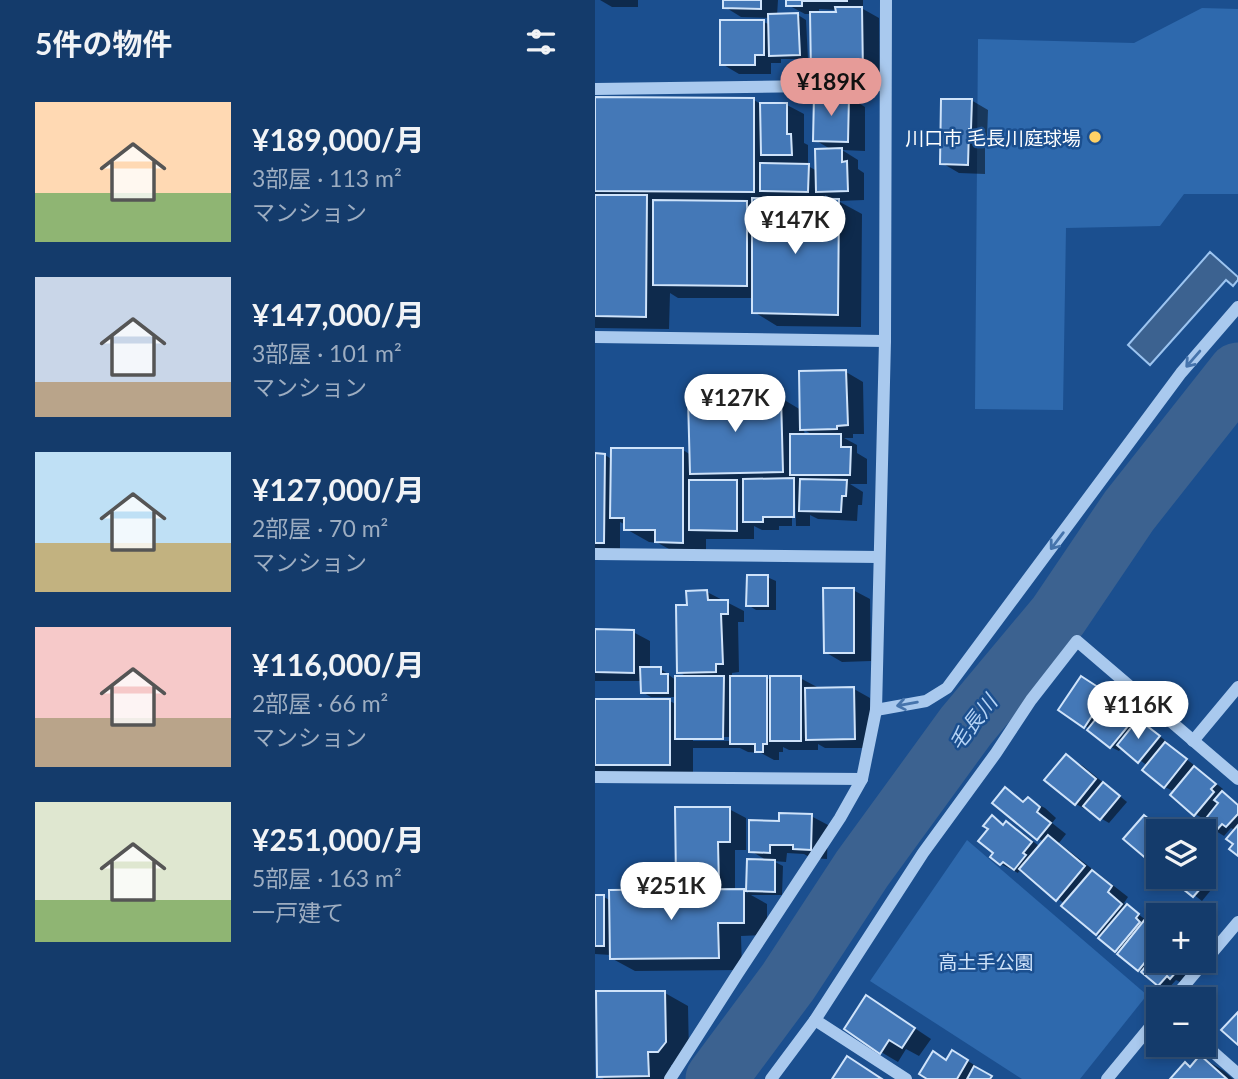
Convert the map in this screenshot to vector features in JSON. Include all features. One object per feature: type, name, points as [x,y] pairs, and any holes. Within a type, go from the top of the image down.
[{"type":"street","points":[[670,1079],[840,818],[862,779],[876,710],[885,341],[886,0]]},
{"type":"street","points":[[595,89],[885,85]]},
{"type":"street","points":[[876,710],[926,701],[947,688],[1181,373],[1238,307]]},
{"type":"street","points":[[595,337],[885,341]]},
{"type":"street","points":[[595,554],[879,557]]},
{"type":"street","points":[[771,1079],[814,1020],[923,853],[996,754],[1031,700],[1077,641],[1238,779]]},
{"type":"street","points":[[1193,741],[1238,687]]},
{"type":"street","points":[[595,777],[862,779]]},
{"type":"street","points":[[1183,987],[1238,922]]},
{"type":"street","points":[[814,1020],[906,1079]]},
{"type":"street","points":[[1107,1079],[1146,1032]]},
{"type":"street","points":[[1216,1055],[1238,1074]]},
{"type":"green space","points":[[1202,8],[1238,9],[1238,194],[1184,194],[1160,226],[1066,228],[1063,410],[975,409],[978,39],[1134,43]]},
{"type":"green space","name":"高土手公園","points":[[967,840],[1146,996],[1080,1079],[1022,1079],[870,981]]},
{"type":"shaded area","points":[[1210,252],[1238,277],[1238,280],[1233,286],[1226,280],[1150,365],[1128,345]]},
{"type":"building","points":[[723,0],[761,0],[761,9],[723,8]]},
{"type":"building","points":[[786,0],[847,1],[802,1],[802,6],[786,6]]},
{"type":"building","points":[[835,7],[862,7],[863,74],[811,75],[810,12],[836,12]]},
{"type":"building","points":[[798,13],[800,55],[769,56],[768,14]]},
{"type":"building","points":[[720,20],[764,20],[764,55],[755,55],[755,65],[720,65]]},
{"type":"building","points":[[814,95],[849,96],[848,142],[813,141]]},
{"type":"building","points":[[595,97],[754,98],[754,192],[595,191]]},
{"type":"building","points":[[941,99],[972,99],[968,165],[940,164]]},
{"type":"building","points":[[760,103],[787,103],[787,134],[791,134],[792,155],[761,155]]},
{"type":"building","points":[[842,148],[842,162],[847,161],[848,191],[816,192],[815,149]]},
{"type":"building","points":[[760,163],[809,164],[808,192],[760,191]]},
{"type":"building","points":[[595,195],[647,195],[646,317],[595,316]]},
{"type":"building","points":[[752,198],[839,199],[838,315],[752,313]]},
{"type":"building","points":[[653,200],[747,201],[747,286],[653,285]]},
{"type":"building","points":[[846,370],[848,425],[837,426],[837,429],[800,430],[799,371]]},
{"type":"building","points":[[724,389],[744,389],[744,397],[781,396],[783,472],[690,474],[688,398],[724,397]]},
{"type":"building","points":[[790,434],[841,434],[841,447],[851,447],[850,475],[790,475]]},
{"type":"building","points":[[611,448],[683,448],[683,543],[655,542],[655,530],[624,530],[624,518],[610,518]]},
{"type":"building","points":[[595,453],[605,454],[604,543],[595,543]]},
{"type":"building","points":[[794,478],[794,517],[763,517],[763,522],[743,522],[743,479]]},
{"type":"building","points":[[800,479],[847,480],[841,512],[799,511]]},
{"type":"building","points":[[689,480],[737,480],[737,531],[689,530]]},
{"type":"building","points":[[747,575],[768,575],[768,606],[746,606]]},
{"type":"building","points":[[823,588],[854,588],[854,653],[824,653]]},
{"type":"building","points":[[707,590],[708,600],[728,600],[728,614],[721,614],[723,664],[716,664],[716,672],[677,673],[676,605],[687,605],[686,591]]},
{"type":"building","points":[[595,629],[634,630],[634,673],[595,672]]},
{"type":"building","points":[[640,667],[661,667],[661,674],[668,674],[668,693],[641,693]]},
{"type":"building","points":[[675,676],[724,676],[723,739],[675,739]]},
{"type":"building","points":[[730,676],[767,676],[767,744],[763,744],[763,752],[755,752],[755,744],[730,744]]},
{"type":"building","points":[[770,676],[801,676],[801,741],[770,741]]},
{"type":"building","points":[[1081,676],[1107,693],[1084,728],[1058,710]]},
{"type":"building","points":[[854,687],[855,739],[806,740],[805,688]]},
{"type":"building","points":[[595,699],[670,699],[670,765],[595,765]]},
{"type":"building","points":[[1111,700],[1134,719],[1110,748],[1087,730]]},
{"type":"building","points":[[1138,719],[1160,736],[1138,763],[1117,745]]},
{"type":"building","points":[[1165,742],[1187,759],[1164,788],[1142,770]]},
{"type":"building","points":[[1066,754],[1096,779],[1075,805],[1044,780]]},
{"type":"building","points":[[1194,766],[1216,784],[1211,789],[1214,792],[1194,816],[1170,795]]},
{"type":"building","points":[[1103,782],[1120,796],[1100,820],[1083,806]]},
{"type":"building","points":[[1005,787],[1023,802],[1028,797],[1040,807],[1037,812],[1051,823],[1037,840],[992,803]]},
{"type":"building","points":[[1222,791],[1238,805],[1238,814],[1226,827],[1222,824],[1216,831],[1216,819],[1205,819],[1218,803],[1214,800]]},
{"type":"building","points":[[675,807],[730,807],[730,842],[718,842],[719,885],[686,886],[687,880],[676,880]]},
{"type":"building","points":[[779,813],[812,814],[811,850],[793,849],[793,845],[770,845],[770,853],[749,852],[749,820],[779,821]]},
{"type":"building","points":[[992,815],[1003,825],[1006,821],[1032,842],[1014,870],[1003,862],[1000,865],[990,857],[993,853],[978,841],[988,829],[983,826]]},
{"type":"building","points":[[1144,815],[1149,819],[1146,819],[1146,858],[1123,839]]},
{"type":"building","points":[[1238,825],[1238,856],[1229,849],[1233,844],[1226,839]]},
{"type":"building","points":[[1048,835],[1085,866],[1056,901],[1019,869]]},
{"type":"building","points":[[747,859],[775,860],[775,892],[746,891]]},
{"type":"building","points":[[1092,870],[1112,886],[1108,892],[1122,904],[1096,935],[1061,906]]},
{"type":"building","points":[[744,889],[744,923],[718,923],[719,958],[610,959],[609,890]]},
{"type":"building","points":[[1183,889],[1200,889],[1193,897]]},
{"type":"building","points":[[595,895],[604,895],[604,946],[595,946]]},
{"type":"building","points":[[1127,904],[1139,914],[1136,918],[1140,922],[1115,952],[1098,938]]},
{"type":"building","points":[[1146,918],[1146,961],[1138,971],[1117,954]]},
{"type":"building","points":[[1146,966],[1146,973],[1175,973],[1170,979],[1167,976],[1158,986],[1141,972]]},
{"type":"building","points":[[596,991],[665,991],[666,1042],[658,1052],[648,1052],[649,1076],[597,1077]]},
{"type":"building","points":[[866,995],[915,1028],[902,1048],[889,1040],[880,1054],[844,1029]]},
{"type":"building","points":[[1238,1012],[1238,1045],[1221,1030]]},
{"type":"building","points":[[952,1050],[968,1060],[957,1079],[927,1079],[919,1074],[933,1051],[946,1060]]},
{"type":"building","points":[[847,1056],[882,1079],[832,1079]]},
{"type":"building","points":[[1198,1057],[1202,1057],[1227,1079],[1170,1079],[1185,1062],[1190,1067]]},
{"type":"building","points":[[974,1066],[992,1076],[990,1079],[967,1079]]},
{"type":"waterway","name":"毛長川","points":[[716,1079],[788,982],[862,869],[966,726],[1058,616],[1129,511],[1238,373]]},
{"type":"place","name":"川口市 毛長川庭球場","points":[[1095,137]]}]
